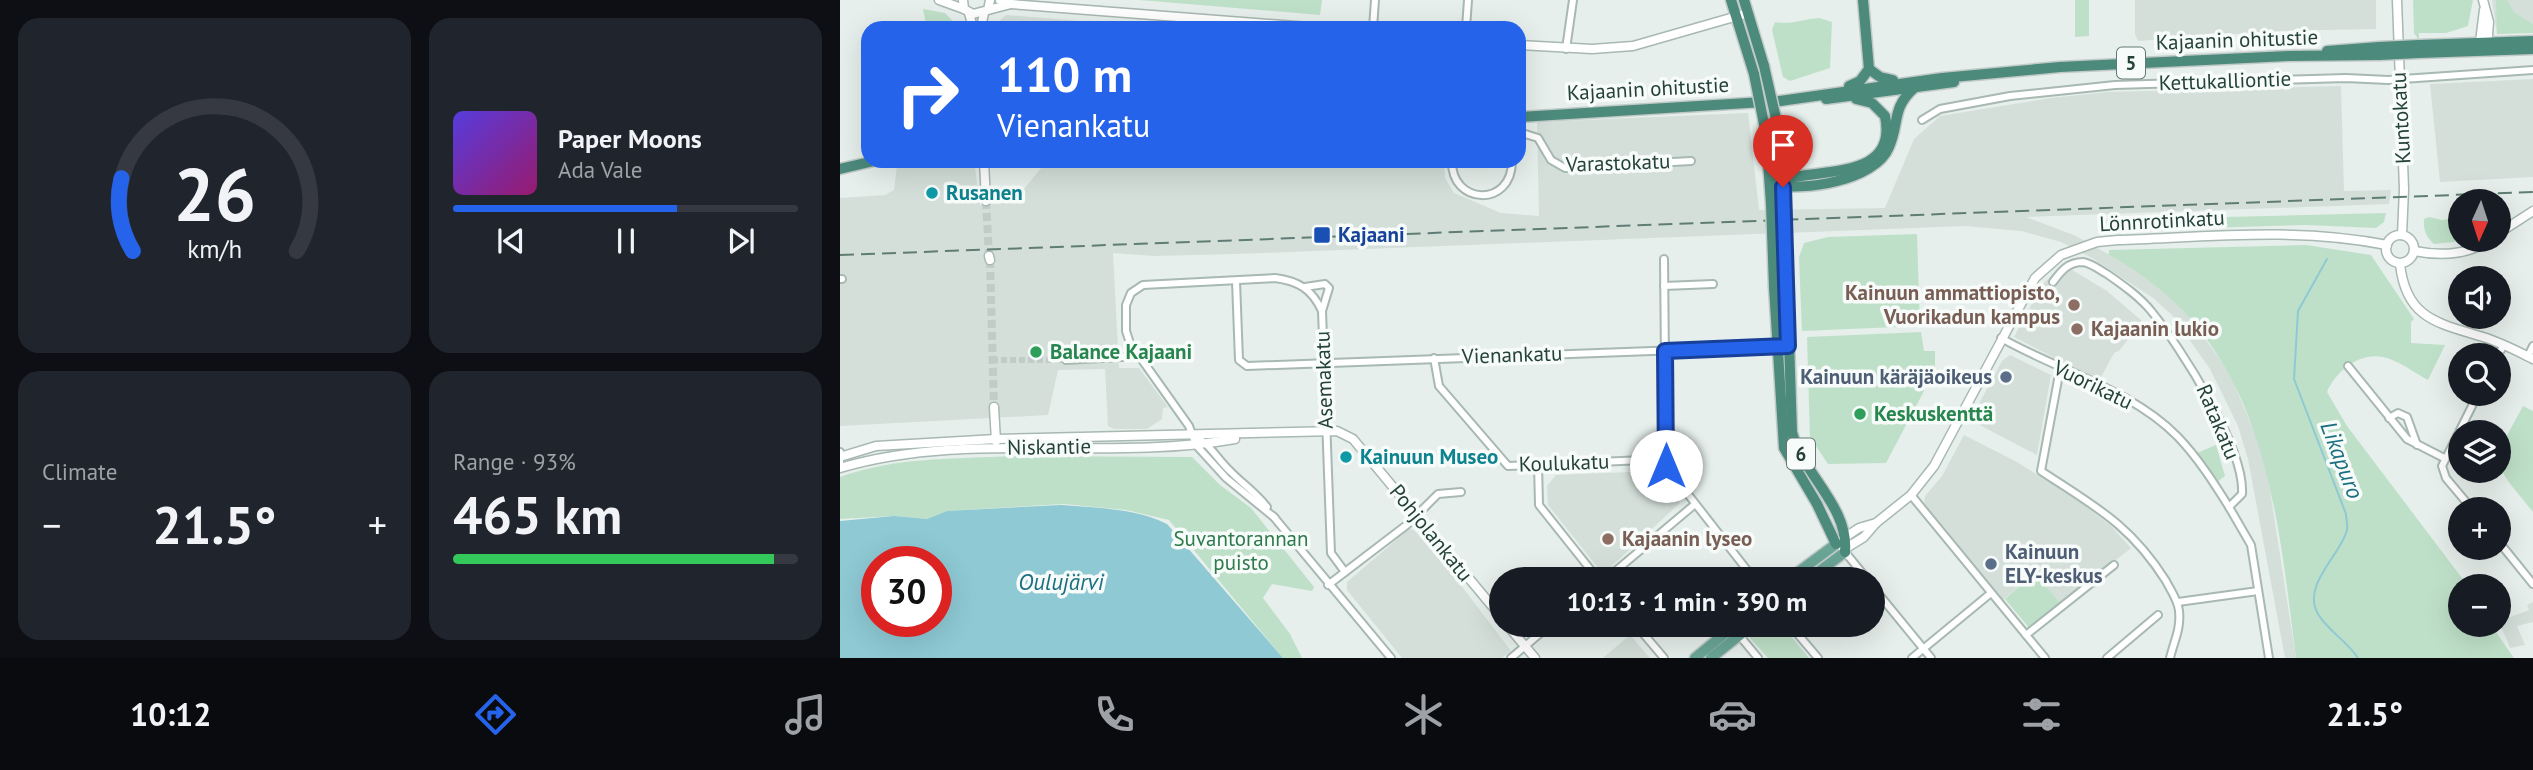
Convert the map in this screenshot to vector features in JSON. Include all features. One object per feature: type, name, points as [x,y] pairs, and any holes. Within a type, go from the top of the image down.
[{"type":"highway","name":"6","points":[[1731,0],[1754,74],[1766,134],[1771,184],[1776,347],[1784,448],[1817,504],[1836,544]]},
{"type":"highway","name":"6","points":[[1744,0],[1764,66],[1779,132],[1794,442],[1823,488],[1846,537],[1845,552]]},
{"type":"highway","points":[[1841,94],[1860,81],[1868,65],[1864,0]]},
{"type":"highway","name":"5","points":[[2485,45],[2533,41]]},
{"type":"highway","name":"5","points":[[2485,45],[2533,49]]},
{"type":"highway","name":"Kajaanin ohitustie","points":[[1526,117],[1780,101],[2060,67],[2485,45]]},
{"type":"highway","points":[[1771,184],[1844,180],[1872,169],[1889,147],[1900,103],[1911,85],[1885,79],[1868,65]]},
{"type":"highway","points":[[1783,183],[1853,169],[1875,155],[1886,133],[1882,111],[1867,101],[1841,94]]},
{"type":"highway","points":[[840,169],[861,164]]},
{"type":"main road","name":"Lönnrotinkatu","points":[[1805,567],[1836,544]]},
{"type":"main road","name":"Lönnrotinkatu","points":[[1825,567],[1845,552]]},
{"type":"main road","points":[[1695,658],[1726,637]]},
{"type":"main road","points":[[1711,658],[1730,637]]},
{"type":"street","points":[[941,0],[986,11],[1011,4]]},
{"type":"street","points":[[983,21],[990,0]]},
{"type":"street","points":[[1000,0],[1011,4],[1239,21]]},
{"type":"street","points":[[1374,21],[1375,0]]},
{"type":"street","points":[[1466,21],[1468,0]]},
{"type":"street","points":[[1566,49],[1573,0]]},
{"type":"street","name":"Kuntokatu","points":[[2398,0],[2404,216],[2402,235]]},
{"type":"street","points":[[2483,0],[2485,45]]},
{"type":"street","points":[[1526,46],[1566,49],[1633,46],[1748,13]]},
{"type":"street","points":[[1181,16],[1181,21]]},
{"type":"street","name":"Kettukalliontie","points":[[1922,120],[1940,109],[2075,88],[2297,79],[2400,80],[2533,70]]},
{"type":"street","name":"Varastokatu","points":[[1526,134],[1538,138],[1551,160],[1565,168],[1691,161]]},
{"type":"street","points":[[984,168],[986,201]]},
{"type":"street","points":[[1453,168],[1459,184],[1469,193],[1483,195],[1498,192],[1508,181],[1511,168]]},
{"type":"street","points":[[2511,225],[2533,211]]},
{"type":"street","name":"Lönnrotinkatu","points":[[1845,552],[1910,495],[1934,466],[2035,278],[2062,255],[2097,242],[2306,235],[2386,245]]},
{"type":"street","points":[[2400,264],[2408,261],[2414,251],[2410,239],[2402,235],[2393,237],[2386,245],[2388,258],[2400,264],[2410,298],[2426,316],[2452,330],[2499,343]]},
{"type":"street","points":[[2414,251],[2434,254],[2461,252]]},
{"type":"street","points":[[1664,259],[1667,459],[1670,474],[1744,567]]},
{"type":"street","name":"Ratakatu","points":[[2053,282],[2063,268],[2087,263],[2120,283],[2152,311],[2205,387],[2228,440],[2242,489],[2242,494],[2229,507]]},
{"type":"street","name":"Asemakatu","points":[[1140,356],[1126,331],[1126,305],[1134,289],[1143,285],[1275,278],[1292,280],[1305,287],[1322,311]]},
{"type":"street","name":"Vienankatu","points":[[1236,281],[1239,360],[1247,366],[1788,346]]},
{"type":"street","points":[[1664,286],[1713,284]]},
{"type":"street","name":"Asemakatu","points":[[1305,287],[1329,285],[1322,311],[1331,554],[1345,572]]},
{"type":"street","name":"Vuorikatu","points":[[2001,338],[2060,369],[2123,396],[2169,429],[2195,457],[2229,507]]},
{"type":"street","points":[[2511,348],[2530,358],[2533,346]]},
{"type":"street","points":[[1066,360],[1140,356],[1195,440],[1226,478],[1275,518]]},
{"type":"street","name":"Koulukatu","points":[[1434,358],[1439,386],[1503,463],[1667,459]]},
{"type":"street","points":[[2348,366],[2389,418],[2417,445],[2444,458]]},
{"type":"street","points":[[2060,369],[2041,471],[2116,520],[2140,545],[2178,602],[2179,629],[2169,658]]},
{"type":"street","points":[[2462,497],[2446,478],[2444,458],[2472,406]]},
{"type":"street","points":[[994,407],[997,443]]},
{"type":"street","points":[[2389,418],[2398,413],[2407,417],[2417,445]]},
{"type":"street","name":"Niskantie","points":[[840,460],[997,443],[1195,440],[1325,431]]},
{"type":"street","name":"Pohjolankatu","points":[[1325,431],[1337,431],[1353,439],[1489,602]]},
{"type":"street","name":"Niskantie","points":[[1195,440],[1209,444],[1259,434]]},
{"type":"street","points":[[1209,444],[1230,471],[1256,492],[1328,585],[1391,658]]},
{"type":"street","points":[[1538,464],[1539,505],[1588,567]]},
{"type":"street","points":[[1328,585],[1358,565],[1438,494],[1461,492]]},
{"type":"street","points":[[1910,495],[2045,658]]},
{"type":"street","points":[[1620,567],[1694,505]]},
{"type":"street","points":[[2229,507],[2251,545],[2269,658]]},
{"type":"street","name":"Lönnrotinkatu","points":[[1836,544],[1876,523]]},
{"type":"street","points":[[1836,544],[1857,567]]},
{"type":"street","points":[[2511,557],[2533,584]]},
{"type":"street","points":[[2026,635],[2114,565]]},
{"type":"street","points":[[2178,602],[2258,591]]},
{"type":"street","points":[[1912,658],[1991,593]]},
{"type":"street","points":[[1885,602],[1931,658]]},
{"type":"street","points":[[2107,658],[2158,615]]},
{"type":"street","points":[[1517,637],[1535,658]]},
{"type":"street","points":[[1511,658],[1535,637]]},
{"type":"street","points":[[1646,637],[1664,658]]},
{"type":"street","points":[[1742,637],[1758,658]]},
{"type":"street","points":[[1800,637],[1818,658]]},
{"type":"shaded area","points":[[2135,0],[2376,0],[2376,29],[2279,31],[2138,41],[2135,34]]},
{"type":"shaded area","points":[[2492,0],[2533,0],[2533,32],[2497,34]]},
{"type":"shaded area","points":[[1006,15],[1079,21],[999,21]]},
{"type":"shaded area","points":[[2533,79],[2533,177],[2440,182],[2430,84]]},
{"type":"shaded area","points":[[2341,86],[2344,191],[2391,190],[2389,204],[2026,217],[2076,236],[2140,272],[2165,291],[2193,322],[2229,372],[2265,458],[2296,658],[2285,658],[2248,459],[2238,426],[2210,369],[2172,315],[2153,298],[2092,258],[2061,242],[2021,231],[1965,226],[1236,254],[1154,256],[1113,253],[1119,368],[1139,368],[1168,407],[1163,408],[1162,419],[1147,429],[1114,429],[1108,426],[1105,369],[1058,370],[1048,415],[840,426],[840,198],[885,195],[894,190],[897,168],[975,168],[980,205],[1013,202],[1041,168],[1444,168],[1445,178],[1454,193],[1501,213],[1539,216],[1537,122],[1748,113],[1759,210],[1885,208],[1914,139],[1940,116],[2051,98],[2108,92]]},
{"type":"shaded area","name":"Kajaanin lukio","points":[[2059,268],[2069,268],[2107,291],[2142,321],[2119,351],[2114,353],[2099,381],[2014,337],[2042,285]]},
{"type":"shaded area","points":[[2010,355],[2051,375],[2037,455],[1970,420],[2002,361]]},
{"type":"shaded area","points":[[1964,435],[2017,462],[2079,501],[2111,526],[2131,548],[2061,604],[2035,573],[2003,600],[1924,504],[1925,496],[1942,476]]},
{"type":"shaded area","name":"Kajaanin lyseo","points":[[1655,471],[1680,503],[1611,567],[1597,567],[1548,505],[1547,486],[1556,475]]},
{"type":"shaded area","points":[[1409,529],[1414,530],[1489,622],[1489,637],[1500,637],[1511,651],[1502,658],[1402,658],[1347,590],[1347,582]]},
{"type":"shaded area","points":[[2533,602],[2533,622],[2517,626],[2525,645],[2510,648],[2506,637],[2511,637],[2511,617],[2529,610],[2527,605]]},
{"type":"shaded area","points":[[1628,637],[1632,637],[1650,658],[1603,658]]},
{"type":"green space","points":[[1139,0],[1322,0],[1320,15]]},
{"type":"green space","points":[[2075,0],[2089,0],[2089,36],[2075,37]]},
{"type":"green space","points":[[2413,0],[2473,0],[2468,26],[2446,33],[2419,33],[2419,40],[2414,33]]},
{"type":"green space","points":[[2496,0],[2507,0],[2514,12],[2533,24],[2533,33],[2497,34]]},
{"type":"green space","points":[[923,9],[945,13],[952,21],[926,21]]},
{"type":"green space","points":[[1819,18],[1832,22],[1830,68],[1790,81],[1783,77],[1772,30],[1775,22]]},
{"type":"green space","points":[[2386,213],[2384,222],[2376,228],[2306,225],[2102,231],[2099,228],[2099,220]]},
{"type":"green space","points":[[2424,219],[2448,219],[2448,243],[2434,244],[2425,229]]},
{"type":"green space","points":[[1917,234],[1920,326],[1802,331],[1799,257],[1804,243],[1828,237]]},
{"type":"green space","points":[[2306,245],[2371,255],[2414,319],[2411,322],[2411,343],[2445,345],[2428,380],[2395,361],[2383,357],[2365,357],[2342,370],[2327,392],[2347,426],[2459,574],[2448,574],[2448,637],[2499,637],[2514,658],[2296,658],[2280,541],[2269,484],[2253,429],[2231,378],[2201,331],[2161,290],[2109,255],[2109,250]]},
{"type":"green space","name":"Keskuskenttä","points":[[1921,332],[1924,351],[1935,351],[1935,383],[1923,383],[1924,391],[1886,463],[1828,464],[1810,437],[1807,337]]},
{"type":"green space","points":[[2523,406],[2533,411],[2533,512],[2510,483],[2511,429]]},
{"type":"green space","points":[[2216,445],[2225,476],[2217,482],[2197,453]]},
{"type":"green space","name":"Suvantorannan puisto","points":[[1013,456],[1192,457],[1220,485],[1251,508],[1314,587],[1312,591],[1272,584],[1263,598],[1290,634],[1302,658],[1283,658],[1169,520],[1126,510],[1064,504],[947,511],[927,519],[894,516],[840,519],[840,477],[903,462]]},
{"type":"green space","points":[[2035,573],[2061,604],[2030,629],[2005,599]]},
{"type":"green space","points":[[1749,637],[1792,637],[1809,658],[1768,658]]},
{"type":"water","name":"Oulujärvi","points":[[1061,505],[1115,510],[1155,519],[1167,524],[1283,658],[840,658],[840,521],[894,516],[927,519],[947,511]]},
{"type":"waterway","name":"Likapuro","points":[[2327,259],[2298,311],[2294,379],[2346,514],[2347,524],[2343,540],[2318,581],[2314,603],[2322,620],[2358,658]]},
{"type":"tunnel","points":[[986,201],[989,256]]},
{"type":"tunnel","points":[[990,260],[994,407]]},
{"type":"tunnel","points":[[992,360],[1066,360]]},
{"type":"railway","points":[[840,255],[2533,192]]},
{"type":"place","name":"Rusanen","points":[[932,193]]},
{"type":"place","name":"Kajaani","points":[[1322,235]]},
{"type":"place","name":"Kainuun ammattiopisto, Vuorikadun kampus","points":[[2074,305]]},
{"type":"place","name":"Kajaanin lukio","points":[[2077,329]]},
{"type":"place","name":"Balance Kajaani","points":[[1036,352]]},
{"type":"place","name":"Kainuun käräjäoikeus","points":[[2006,377]]},
{"type":"place","name":"Keskuskenttä","points":[[1860,414]]},
{"type":"place","name":"Kainuun Museo","points":[[1346,457]]},
{"type":"place","name":"Kajaanin lyseo","points":[[1608,539]]},
{"type":"place","name":"Kainuun ELY-keskus","points":[[1991,564]]},
{"type":"route","points":[[1666,466],[1665,351],[1788,346],[1783,187]]}]
